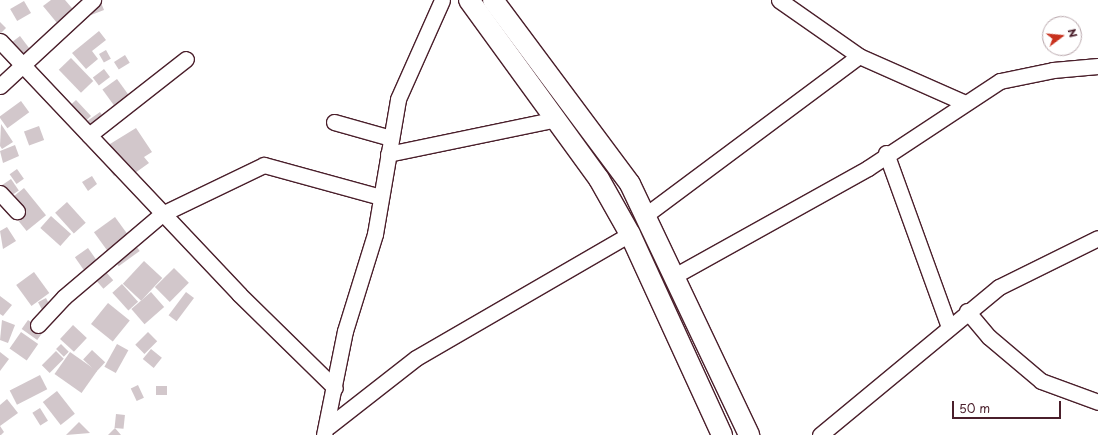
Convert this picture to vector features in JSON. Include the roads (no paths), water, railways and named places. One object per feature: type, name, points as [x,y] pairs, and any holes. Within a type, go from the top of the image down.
[{"type":"main road","points":[[469,0],[599,179],[630,234],[722,435]]},
{"type":"main road","points":[[493,0],[610,156],[647,214],[749,435]]},
{"type":"street","points":[[0,86],[22,64],[93,0]]},
{"type":"street","points":[[327,430],[345,332],[375,234],[398,99],[442,0]]},
{"type":"street","points":[[779,0],[859,56],[963,102]]},
{"type":"street","points":[[0,41],[239,294],[335,388]]},
{"type":"street","points":[[647,214],[859,56]]},
{"type":"street","points":[[89,135],[186,58]]},
{"type":"street","points":[[676,275],[868,168],[886,153],[963,102],[1000,81],[1053,70],[1098,66]]},
{"type":"street","points":[[388,154],[557,120]]},
{"type":"street","points":[[334,122],[391,138]]},
{"type":"street","points":[[886,153],[949,327]]},
{"type":"street","points":[[38,325],[64,296],[162,214],[264,165],[381,197]]},
{"type":"street","points":[[0,193],[17,211]]},
{"type":"street","points":[[327,430],[416,358],[630,234]]},
{"type":"street","points":[[820,435],[967,311],[999,287],[1098,238]]},
{"type":"street","points":[[967,311],[989,337],[1041,381],[1098,402]]}]
